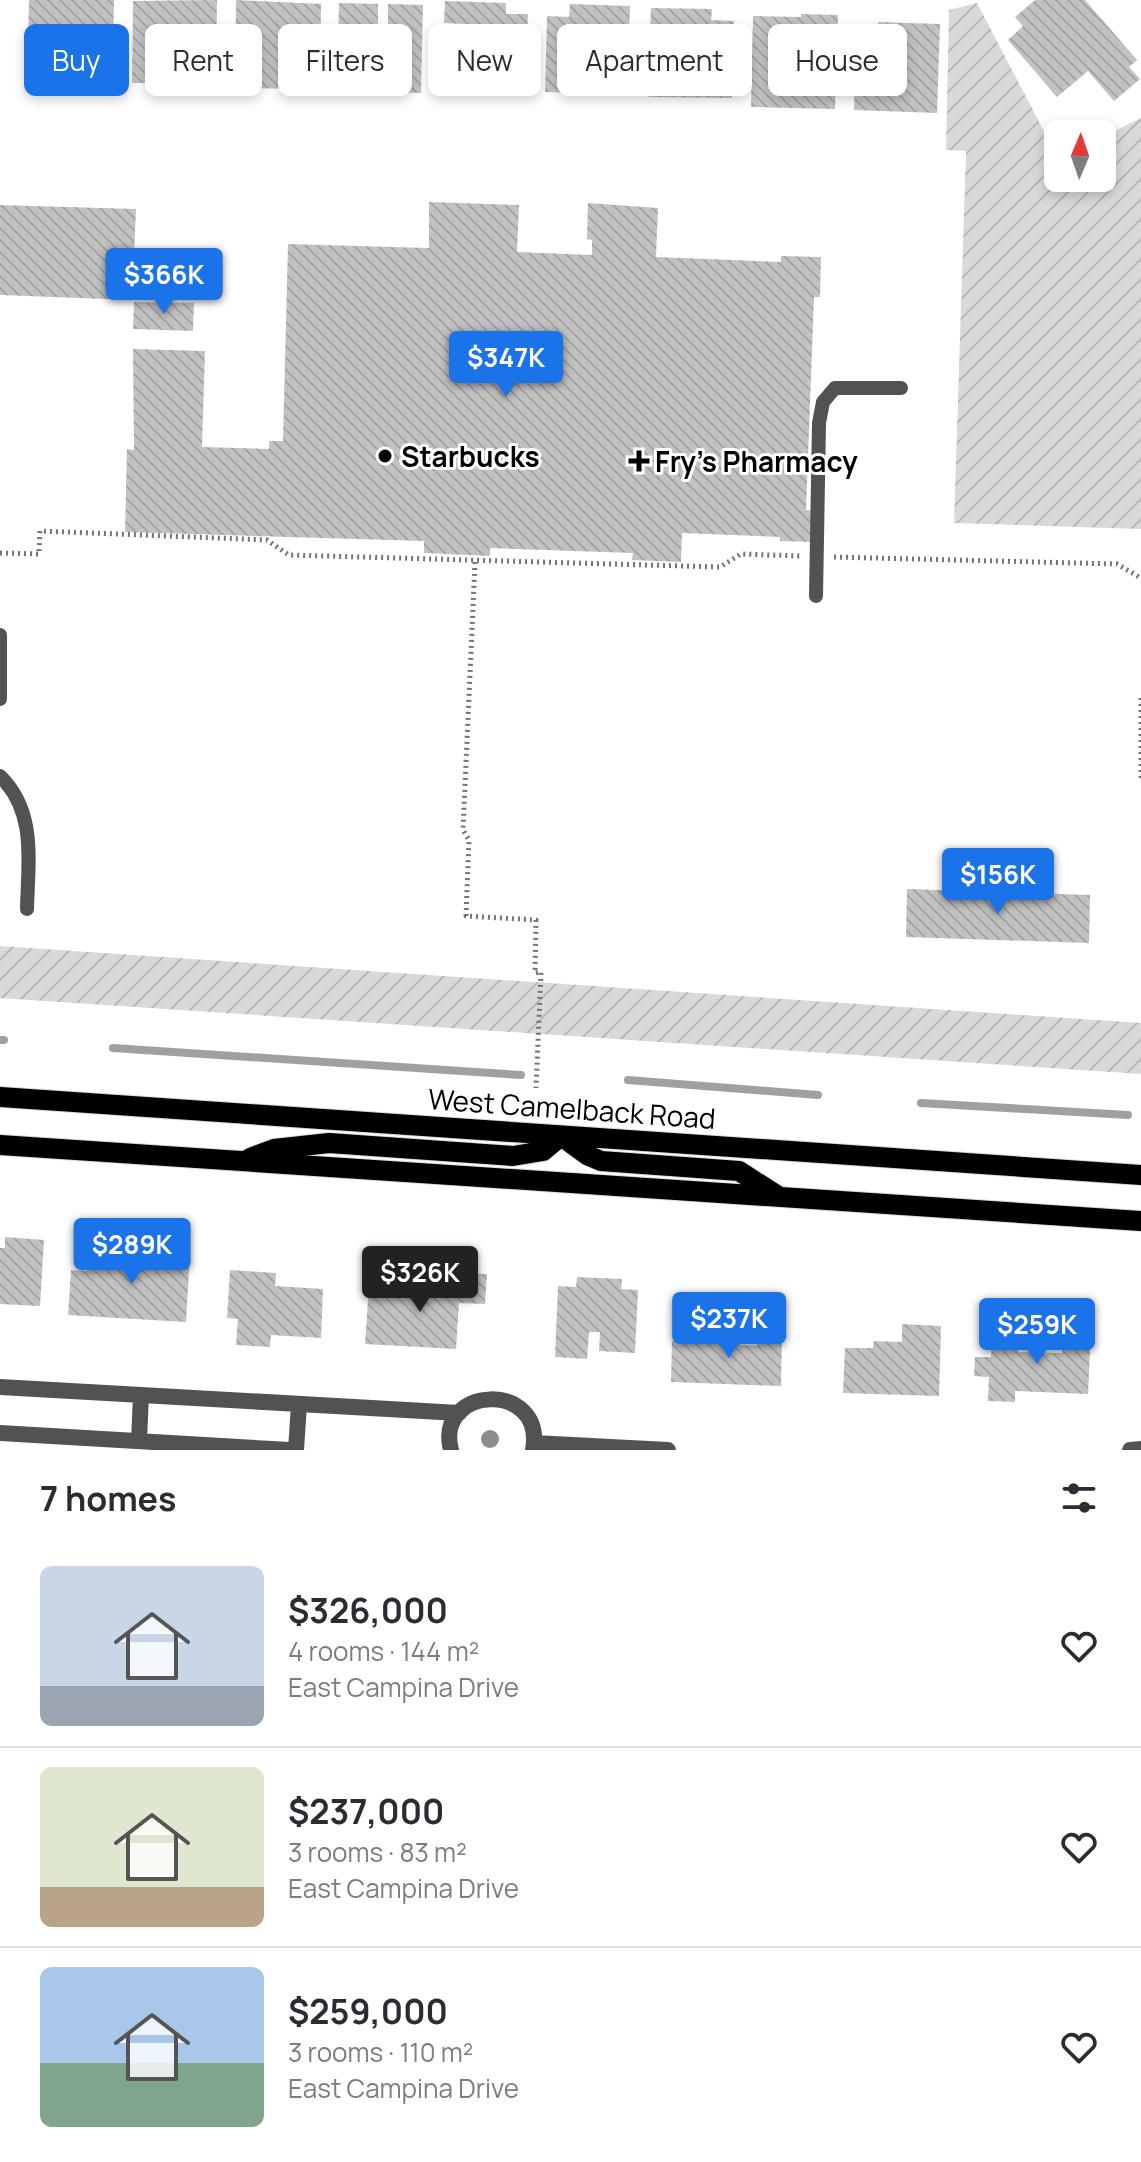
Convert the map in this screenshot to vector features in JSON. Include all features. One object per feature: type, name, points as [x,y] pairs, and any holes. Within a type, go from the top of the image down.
[{"type":"main road","name":"West Camelback Road","points":[[0,1097],[1141,1175]]},
{"type":"main road","points":[[243,1161],[274,1149],[329,1143],[513,1156],[543,1151],[561,1136],[601,1161],[739,1171],[781,1197]]},
{"type":"main road","points":[[0,1145],[1141,1221]]},
{"type":"street","points":[[0,1387],[459,1413]]},
{"type":"street","points":[[139,1441],[141,1395]]},
{"type":"street","points":[[451,1450],[449,1434],[459,1413],[480,1399],[502,1399],[516,1405],[528,1417],[534,1446],[668,1450]]},
{"type":"street","points":[[0,1433],[293,1450],[299,1404]]},
{"type":"street","points":[[1130,1450],[1141,1449]]},
{"type":"lane","points":[[816,596],[819,423],[823,402],[835,388],[901,388]]},
{"type":"lane","points":[[0,635],[0,699]]},
{"type":"lane","points":[[0,776],[17,797],[28,828],[27,909]]},
{"type":"path","points":[[0,553],[39,554],[40,531],[267,540],[289,555],[720,567],[741,554],[1117,564],[1141,578]]},
{"type":"path","points":[[475,562],[463,830],[469,840],[466,916],[536,920],[535,973],[541,972],[536,1088]]},
{"type":"path","points":[[1141,698],[1141,781]]},
{"type":"shaded area","points":[[977,3],[1044,131],[1044,192],[1116,192],[1116,130],[1141,118],[1141,529],[954,523],[966,151],[946,150],[949,10]]},
{"type":"shaded area","points":[[0,946],[1141,1023],[1141,1074],[0,998]]},
{"type":"building","points":[[29,0],[114,0],[113,24],[28,24]]},
{"type":"building","points":[[217,0],[217,24],[145,24],[145,83],[132,83],[133,1]]},
{"type":"building","points":[[236,0],[321,4],[321,24],[278,24],[278,89],[262,88],[262,24],[236,24]]},
{"type":"building","points":[[1035,0],[1085,0],[1137,60],[1129,67],[1140,79],[1114,101],[1088,71],[1057,97],[1008,40],[1023,26],[1015,17]]},
{"type":"building","points":[[445,1],[506,3],[506,14],[528,14],[528,24],[444,23]]},
{"type":"building","points":[[339,3],[378,4],[378,24],[339,24]]},
{"type":"building","points":[[388,4],[423,5],[421,93],[412,93],[412,24],[388,24]]},
{"type":"building","points":[[570,4],[630,6],[629,24],[557,24],[557,92],[545,92],[547,16],[569,17]]},
{"type":"building","points":[[651,8],[712,9],[711,20],[734,21],[734,24],[650,24]]},
{"type":"building","points":[[801,14],[838,15],[838,24],[768,24],[768,96],[835,96],[835,109],[751,107],[753,16],[801,17]]},
{"type":"building","points":[[878,22],[940,24],[937,113],[854,110],[854,96],[907,96],[907,24]]},
{"type":"building","points":[[649,96],[732,96],[732,98]]},
{"type":"building","points":[[429,202],[519,205],[517,252],[592,255],[592,240],[587,239],[588,203],[658,208],[656,257],[781,262],[781,256],[821,257],[820,297],[814,297],[806,510],[813,511],[812,542],[780,541],[780,537],[682,533],[681,562],[632,560],[633,553],[490,548],[490,556],[424,553],[424,541],[125,532],[127,449],[134,450],[133,349],[205,351],[202,447],[269,449],[269,441],[283,441],[288,244],[429,248]]},
{"type":"building","points":[[0,205],[136,209],[132,300],[0,295]]},
{"type":"building","points":[[134,302],[194,303],[193,331],[133,329]]},
{"type":"building","points":[[907,889],[1090,895],[1089,943],[906,937]]},
{"type":"building","points":[[5,1237],[44,1240],[40,1306],[0,1304],[0,1248],[5,1248]]},
{"type":"building","points":[[88,1249],[190,1254],[186,1322],[68,1315],[71,1270],[87,1271]]},
{"type":"building","points":[[230,1270],[276,1273],[275,1286],[323,1289],[321,1338],[271,1335],[270,1347],[236,1345],[238,1319],[227,1318]]},
{"type":"building","points":[[461,1273],[487,1274],[485,1304],[459,1303],[456,1349],[365,1344],[369,1286],[460,1291]]},
{"type":"building","points":[[577,1277],[622,1279],[621,1289],[638,1290],[635,1353],[599,1351],[600,1332],[589,1332],[587,1359],[555,1357],[558,1286],[576,1287]]},
{"type":"building","points":[[902,1324],[941,1326],[939,1396],[843,1393],[845,1348],[873,1348],[874,1341],[902,1342]]},
{"type":"building","points":[[1052,1327],[1091,1328],[1088,1394],[1015,1391],[1015,1402],[988,1401],[989,1377],[974,1376],[975,1357],[991,1357],[992,1335],[1019,1336],[1018,1352],[1062,1353],[1062,1340],[1051,1339]]},
{"type":"building","points":[[710,1330],[741,1331],[740,1345],[757,1346],[758,1331],[782,1332],[781,1386],[671,1382],[672,1341],[710,1342]]},
{"type":"waterway","points":[[113,1048],[521,1075]]},
{"type":"waterway","points":[[628,1080],[818,1095]]},
{"type":"waterway","points":[[921,1103],[1128,1115]]},
{"type":"place","name":"Starbucks","points":[[385,456]]},
{"type":"place","name":"Fry's Pharmacy","points":[[639,461]]}]
